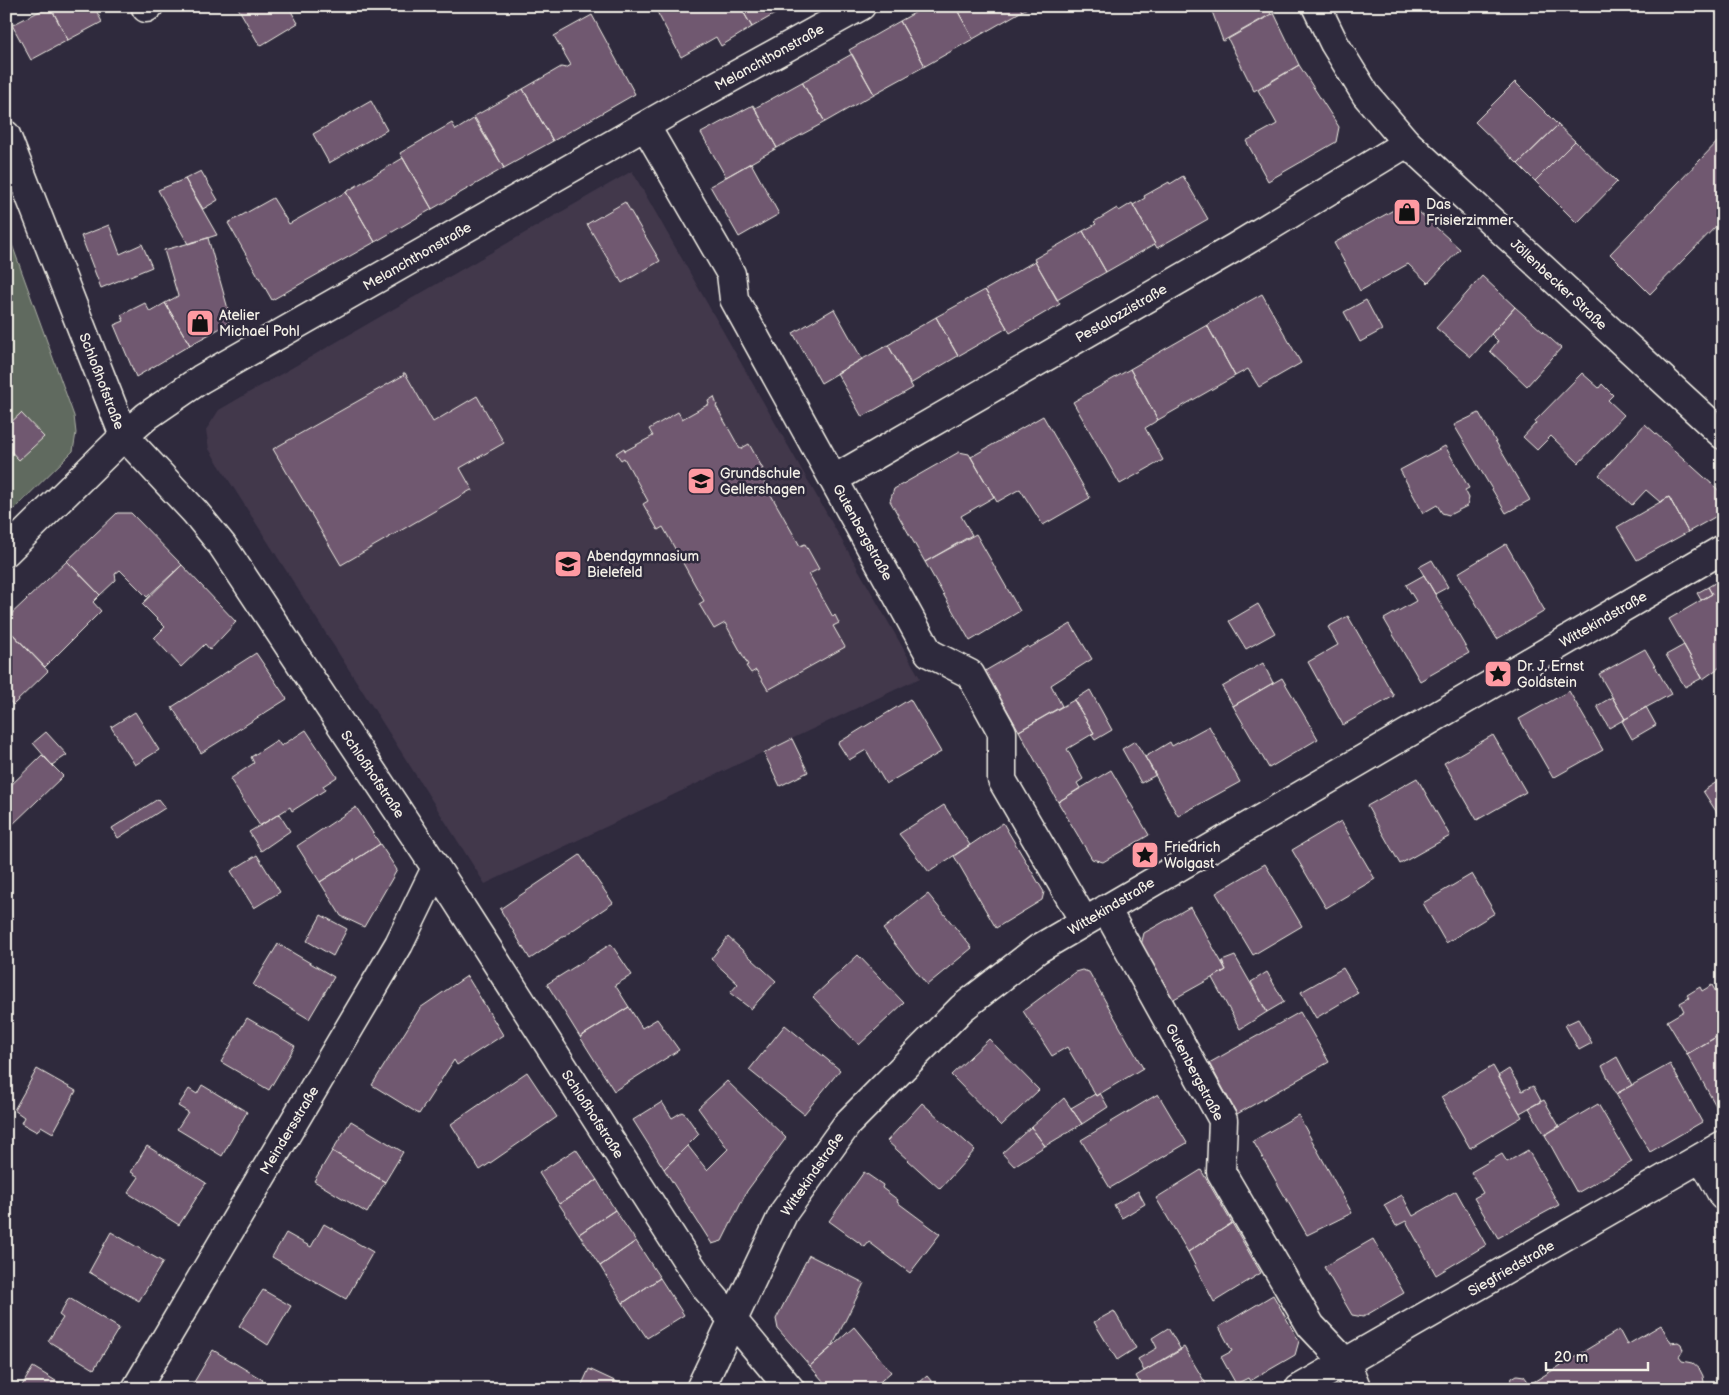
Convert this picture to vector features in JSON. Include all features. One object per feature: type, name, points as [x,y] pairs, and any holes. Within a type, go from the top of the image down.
[{"type":"street","name":"Melanchthonstraße","points":[[6,552],[124,436],[147,416],[200,379],[646,127],[678,107],[861,6]]},
{"type":"street","name":"Jöllenbecker Straße","points":[[1316,6],[1334,43],[1366,95],[1407,143],[1723,434]]},
{"type":"street","name":"Gutenbergstraße","points":[[646,127],[731,274],[734,299],[930,653],[970,674],[1002,732],[1002,780],[1095,915],[1223,1120],[1221,1172],[1311,1326],[1346,1363]]},
{"type":"street","name":"Schloßhofstraße","points":[[6,135],[124,436],[195,512],[222,545],[436,868],[686,1260],[706,1288],[790,1389]]},
{"type":"street","name":"Pestalozzistraße","points":[[834,479],[1226,253],[1407,143]]},
{"type":"street","name":"Wittekindstraße","points":[[700,1389],[784,1212],[848,1123],[962,1008],[1038,949],[1723,549]]},
{"type":"street","name":"Meindersstraße","points":[[136,1389],[399,944],[436,868]]},
{"type":"street","name":"Siegfriedstraße","points":[[1299,1389],[1712,1151]]},
{"type":"street","points":[[1712,1151],[1723,1196]]},
{"type":"street","points":[[1346,1363],[1357,1389]]},
{"type":"shaded area","name":"Abendgymnasium Bielefeld","points":[[632,171],[920,678],[485,884],[209,449],[206,430],[219,410]]},
{"type":"green space","points":[[6,228],[74,416],[76,433],[73,451],[6,517]]},
{"type":"building","points":[[50,6],[68,40],[31,60],[12,25]]},
{"type":"building","points":[[50,6],[94,6],[102,22],[68,40]]},
{"type":"building","points":[[237,6],[288,6],[298,23],[260,46]]},
{"type":"building","points":[[654,6],[740,6],[752,27],[721,46],[716,37],[681,57]]},
{"type":"building","points":[[740,6],[789,6],[752,27]]},
{"type":"building","points":[[927,6],[955,6],[973,39],[925,66],[900,21]]},
{"type":"building","points":[[955,6],[1019,6],[1022,11],[973,39]]},
{"type":"building","points":[[1019,6],[1031,6],[1022,11]]},
{"type":"building","points":[[1210,6],[1267,6],[1271,14],[1223,41]]},
{"type":"building","points":[[1274,13],[1299,65],[1254,91],[1228,39]]},
{"type":"building","points":[[592,15],[635,94],[553,141],[523,89],[561,67],[566,68],[571,65],[554,36]]},
{"type":"building","points":[[900,21],[925,66],[874,94],[849,50]]},
{"type":"building","points":[[852,54],[874,94],[825,122],[802,82]]},
{"type":"building","points":[[1299,65],[1339,127],[1336,142],[1268,181],[1246,141],[1277,124],[1258,90]]},
{"type":"building","points":[[802,82],[825,122],[777,148],[755,108]]},
{"type":"building","points":[[1515,82],[1558,125],[1518,164],[1475,122]]},
{"type":"building","points":[[523,89],[553,141],[504,168],[473,117]]},
{"type":"building","points":[[371,101],[387,130],[329,163],[313,134]]},
{"type":"building","points":[[753,105],[777,148],[726,177],[701,133]]},
{"type":"building","points":[[475,118],[504,168],[432,209],[400,153],[452,123],[456,130]]},
{"type":"building","points":[[1558,125],[1575,141],[1535,181],[1518,164]]},
{"type":"building","points":[[1722,137],[1723,219],[1650,294],[1610,254]]},
{"type":"building","points":[[1575,141],[1617,182],[1577,223],[1535,181]]},
{"type":"building","points":[[403,158],[432,209],[375,242],[346,192]]},
{"type":"building","points":[[751,163],[779,214],[739,237],[710,186]]},
{"type":"building","points":[[201,171],[218,200],[203,209],[185,179]]},
{"type":"building","points":[[1183,176],[1208,219],[1157,248],[1133,205],[1145,198],[1144,196]]},
{"type":"building","points":[[185,179],[217,235],[188,244],[158,190]]},
{"type":"building","points":[[346,192],[375,242],[272,300],[228,223],[273,198],[289,224]]},
{"type":"building","points":[[625,202],[660,261],[622,283],[587,224]]},
{"type":"building","points":[[1408,202],[1460,249],[1428,283],[1408,264],[1360,291],[1334,243]]},
{"type":"building","points":[[1132,203],[1155,244],[1106,272],[1083,231],[1117,208],[1119,211]]},
{"type":"building","points":[[109,225],[120,254],[142,244],[152,267],[101,288],[81,236]]},
{"type":"building","points":[[1083,231],[1106,272],[1057,300],[1034,259]]},
{"type":"building","points":[[208,238],[230,316],[226,325],[190,345],[165,303],[178,296],[164,250]]},
{"type":"building","points":[[1035,261],[1060,304],[1010,333],[985,290]]},
{"type":"building","points":[[1482,276],[1515,307],[1471,357],[1436,328]]},
{"type":"building","points":[[985,290],[1007,328],[958,356],[936,317]]},
{"type":"building","points":[[1262,294],[1301,363],[1259,387],[1248,369],[1235,376],[1207,325]]},
{"type":"building","points":[[1366,300],[1382,330],[1360,342],[1344,312]]},
{"type":"building","points":[[145,303],[150,312],[165,303],[190,345],[136,377],[114,325],[124,321],[121,315]]},
{"type":"building","points":[[1515,307],[1561,348],[1527,386],[1490,351],[1498,341],[1491,334]]},
{"type":"building","points":[[834,309],[862,359],[821,383],[793,333]]},
{"type":"building","points":[[936,317],[958,356],[910,384],[888,345]]},
{"type":"building","points":[[1207,325],[1235,376],[1158,420],[1130,369]]},
{"type":"building","points":[[888,345],[913,388],[862,417],[837,373]]},
{"type":"building","points":[[1130,369],[1158,420],[1145,428],[1163,460],[1120,484],[1073,402]]},
{"type":"building","points":[[403,373],[405,373],[433,422],[477,396],[504,443],[460,468],[473,491],[471,490],[341,565],[273,449],[404,375]]},
{"type":"building","points":[[1582,373],[1599,388],[1602,384],[1613,395],[1608,400],[1624,415],[1579,463],[1551,436],[1537,450],[1523,437],[1536,423],[1535,421]]},
{"type":"building","points":[[714,397],[716,406],[740,449],[749,444],[763,469],[758,472],[800,546],[805,544],[819,569],[809,574],[833,617],[835,615],[839,623],[833,626],[845,647],[768,690],[756,670],[751,673],[746,666],[748,665],[725,623],[714,629],[699,604],[704,601],[663,527],[658,530],[643,504],[648,501],[624,458],[621,460],[616,453],[624,448],[625,451],[653,436],[649,429],[678,412],[682,419],[709,404],[708,401]]},
{"type":"building","points":[[21,413],[44,437],[19,460],[6,446],[6,427]]},
{"type":"building","points":[[1479,413],[1530,500],[1506,513],[1454,425]]},
{"type":"building","points":[[1043,416],[1090,498],[1043,525],[1020,489],[997,502],[971,457]]},
{"type":"building","points":[[1645,424],[1723,494],[1722,513],[1688,532],[1669,497],[1660,502],[1646,490],[1632,505],[1599,475]]},
{"type":"building","points":[[1445,446],[1469,488],[1465,490],[1469,498],[1467,506],[1449,515],[1442,513],[1437,505],[1423,513],[1400,470]]},
{"type":"building","points":[[959,452],[969,454],[994,497],[961,516],[972,535],[925,562],[890,501],[894,489]]},
{"type":"building","points":[[1669,497],[1688,532],[1637,560],[1617,527]]},
{"type":"building","points":[[117,513],[131,513],[182,565],[147,597],[120,570],[115,574],[116,580],[100,595],[67,561]]},
{"type":"building","points":[[976,534],[1020,611],[970,641],[925,562]]},
{"type":"building","points":[[1506,544],[1545,611],[1497,639],[1458,573]]},
{"type":"building","points":[[1432,560],[1448,587],[1435,594],[1419,567]]},
{"type":"building","points":[[67,561],[100,595],[93,602],[101,611],[45,667],[6,627],[6,619]]},
{"type":"building","points":[[182,565],[236,622],[210,650],[205,644],[181,667],[154,638],[165,627],[142,604]]},
{"type":"building","points":[[1424,575],[1469,653],[1420,681],[1384,619],[1416,601],[1406,585]]},
{"type":"building","points":[[1723,578],[1723,665],[1703,679],[1669,619],[1712,594],[1708,587]]},
{"type":"building","points":[[1708,587],[1712,594],[1701,600],[1697,593]]},
{"type":"building","points":[[1258,604],[1275,633],[1246,649],[1229,621]]},
{"type":"building","points":[[1348,616],[1394,696],[1343,725],[1308,662],[1338,645],[1328,627]]},
{"type":"building","points":[[1071,624],[1092,659],[1051,685],[1062,706],[1019,731],[985,671]]},
{"type":"building","points":[[6,627],[48,671],[13,705],[6,697]]},
{"type":"building","points":[[1684,645],[1702,678],[1685,687],[1666,655]]},
{"type":"building","points":[[1645,649],[1671,694],[1625,719],[1599,674]]},
{"type":"building","points":[[256,653],[287,699],[201,753],[172,707]]},
{"type":"building","points":[[1263,663],[1273,683],[1233,706],[1222,687]]},
{"type":"building","points":[[1282,678],[1318,739],[1269,768],[1233,706]]},
{"type":"building","points":[[1090,690],[1112,730],[1095,740],[1091,734],[1094,733],[1074,700]]},
{"type":"building","points":[[1569,691],[1603,750],[1553,778],[1519,719]]},
{"type":"building","points":[[1612,697],[1625,719],[1609,728],[1597,706]]},
{"type":"building","points":[[910,699],[941,752],[886,784],[866,750],[849,760],[838,743]]},
{"type":"building","points":[[1074,700],[1094,733],[1067,749],[1083,779],[1077,783],[1080,788],[1058,802],[1019,731]]},
{"type":"building","points":[[1646,707],[1656,725],[1632,739],[1622,721]]},
{"type":"building","points":[[135,712],[159,750],[135,765],[111,727]]},
{"type":"building","points":[[1209,726],[1240,782],[1178,816],[1145,757],[1170,742],[1172,746]]},
{"type":"building","points":[[306,730],[337,777],[323,786],[325,790],[292,811],[290,807],[260,826],[230,779],[254,763],[251,757],[277,740],[281,746]]},
{"type":"building","points":[[46,732],[67,755],[52,765],[33,743]]},
{"type":"building","points":[[1493,735],[1526,792],[1477,820],[1444,763]]},
{"type":"building","points":[[792,739],[808,772],[780,786],[764,753]]},
{"type":"building","points":[[1135,741],[1156,775],[1141,783],[1122,749]]},
{"type":"building","points":[[42,755],[63,776],[11,826],[6,822],[6,790]]},
{"type":"building","points":[[1111,770],[1149,835],[1103,862],[1092,859],[1058,802]]},
{"type":"building","points":[[1417,778],[1450,836],[1400,864],[1367,806]]},
{"type":"building","points":[[1723,778],[1723,822],[1703,791]]},
{"type":"building","points":[[158,799],[165,808],[118,838],[112,828]]},
{"type":"building","points":[[944,805],[970,845],[929,872],[899,834]]},
{"type":"building","points":[[356,807],[380,844],[320,882],[297,846]]},
{"type":"building","points":[[279,814],[290,831],[261,851],[249,832]]},
{"type":"building","points":[[1341,821],[1375,879],[1326,908],[1292,850]]},
{"type":"building","points":[[1003,823],[1044,892],[1042,900],[996,928],[954,856]]},
{"type":"building","points":[[380,844],[397,870],[364,927],[341,916],[320,882]]},
{"type":"building","points":[[257,855],[280,892],[254,908],[231,871]]},
{"type":"building","points":[[580,855],[613,903],[530,959],[500,909]]},
{"type":"building","points":[[1265,864],[1302,926],[1253,955],[1216,893]]},
{"type":"building","points":[[1472,874],[1495,913],[1446,943],[1423,903]]},
{"type":"building","points":[[928,894],[972,948],[927,985],[883,929]]},
{"type":"building","points":[[1190,907],[1226,970],[1172,1000],[1141,945],[1144,933]]},
{"type":"building","points":[[321,915],[347,929],[333,956],[307,941]]},
{"type":"building","points":[[728,937],[776,981],[751,1009],[730,993],[738,984],[711,959]]},
{"type":"building","points":[[278,944],[334,977],[309,1019],[253,985]]},
{"type":"building","points":[[611,944],[632,975],[615,985],[629,1007],[580,1037],[547,984]]},
{"type":"building","points":[[858,955],[904,1003],[859,1045],[813,997]]},
{"type":"building","points":[[1235,956],[1267,1012],[1240,1029],[1212,978],[1226,970],[1222,961]]},
{"type":"building","points":[[1343,968],[1358,993],[1316,1018],[1301,992]]},
{"type":"building","points":[[1082,970],[1089,972],[1143,1068],[1096,1096],[1067,1047],[1052,1056],[1023,1011],[1075,972]]},
{"type":"building","points":[[1267,972],[1284,1002],[1267,1012],[1251,982]]},
{"type":"building","points":[[467,976],[503,1035],[457,1065],[454,1060],[419,1114],[372,1085],[420,1008]]},
{"type":"building","points":[[1712,985],[1723,1005],[1723,1033],[1687,1054],[1667,1021],[1684,1011],[1680,1003],[1689,998],[1687,995],[1700,987],[1702,991]]},
{"type":"building","points":[[629,1007],[642,1028],[657,1019],[679,1050],[614,1091],[580,1037]]},
{"type":"building","points":[[1300,1012],[1329,1062],[1237,1114],[1209,1063]]},
{"type":"building","points":[[247,1018],[295,1046],[269,1090],[221,1062]]},
{"type":"building","points":[[1578,1019],[1592,1043],[1579,1050],[1565,1025]]},
{"type":"building","points":[[785,1025],[840,1070],[804,1114],[749,1070]]},
{"type":"building","points":[[1723,1033],[1723,1111],[1720,1113],[1687,1054]]},
{"type":"building","points":[[989,1039],[1039,1090],[1001,1126],[951,1075]]},
{"type":"building","points":[[1617,1057],[1632,1085],[1616,1094],[1602,1066]]},
{"type":"building","points":[[1670,1064],[1702,1122],[1650,1152],[1616,1094]]},
{"type":"building","points":[[1493,1066],[1522,1117],[1470,1148],[1441,1097]]},
{"type":"building","points":[[37,1069],[76,1091],[53,1133],[41,1126],[37,1132],[21,1123],[24,1117],[14,1110]]},
{"type":"building","points":[[1509,1069],[1522,1091],[1533,1086],[1541,1101],[1520,1113],[1498,1076]]},
{"type":"building","points":[[527,1072],[557,1117],[480,1170],[451,1124]]},
{"type":"building","points":[[727,1081],[786,1138],[747,1191],[722,1241],[712,1244],[664,1169],[688,1146],[707,1170],[728,1149],[698,1108]]},
{"type":"building","points":[[202,1085],[247,1112],[222,1156],[177,1129],[188,1112],[178,1106],[189,1089],[197,1094]]},
{"type":"building","points":[[1100,1093],[1108,1107],[1082,1124],[1071,1108]]},
{"type":"building","points":[[1158,1094],[1187,1143],[1110,1188],[1081,1140]]},
{"type":"building","points":[[1064,1098],[1082,1124],[1045,1146],[1031,1127]]},
{"type":"building","points":[[1544,1100],[1559,1126],[1545,1135],[1529,1108]]},
{"type":"building","points":[[662,1102],[672,1118],[682,1112],[685,1114],[699,1134],[664,1169],[633,1120]]},
{"type":"building","points":[[922,1103],[975,1150],[940,1189],[887,1141]]},
{"type":"building","points":[[1598,1104],[1632,1162],[1577,1193],[1545,1135]]},
{"type":"building","points":[[1298,1115],[1352,1213],[1307,1235],[1253,1141]]},
{"type":"building","points":[[351,1121],[403,1152],[385,1182],[332,1151]]},
{"type":"building","points":[[1031,1127],[1045,1146],[1014,1166],[1002,1153]]},
{"type":"building","points":[[147,1146],[206,1183],[179,1225],[128,1193],[139,1177],[131,1172]]},
{"type":"building","points":[[576,1149],[597,1180],[559,1204],[539,1173]]},
{"type":"building","points":[[1528,1150],[1559,1205],[1498,1238],[1474,1198],[1483,1193],[1471,1172],[1502,1154],[1507,1162]]},
{"type":"building","points":[[332,1151],[385,1182],[367,1213],[314,1181]]},
{"type":"building","points":[[1201,1170],[1232,1223],[1188,1252],[1156,1198]]},
{"type":"building","points":[[864,1172],[883,1185],[882,1188],[898,1200],[897,1202],[940,1234],[910,1273],[869,1242],[865,1247],[829,1221]]},
{"type":"building","points":[[597,1180],[615,1210],[579,1234],[559,1204]]},
{"type":"building","points":[[1138,1191],[1145,1204],[1122,1218],[1114,1205]]},
{"type":"building","points":[[1456,1191],[1486,1245],[1436,1275],[1406,1221],[1396,1226],[1384,1205],[1402,1195],[1413,1216]]},
{"type":"building","points":[[615,1210],[636,1241],[600,1266],[579,1234]]},
{"type":"building","points":[[1232,1223],[1261,1273],[1214,1302],[1188,1252]]},
{"type":"building","points":[[324,1224],[373,1252],[346,1299],[272,1257],[286,1233],[311,1247]]},
{"type":"building","points":[[111,1232],[163,1262],[139,1301],[89,1272]]},
{"type":"building","points":[[1373,1239],[1404,1293],[1363,1317],[1352,1315],[1324,1267]]},
{"type":"building","points":[[636,1241],[660,1278],[623,1303],[600,1266]]},
{"type":"building","points":[[809,1255],[864,1283],[832,1347],[810,1366],[778,1329],[776,1319]]},
{"type":"building","points":[[660,1278],[684,1315],[647,1338],[623,1303]]},
{"type":"building","points":[[263,1290],[291,1306],[268,1345],[239,1326]]},
{"type":"building","points":[[1273,1295],[1299,1341],[1295,1355],[1250,1381],[1248,1378],[1236,1384],[1221,1357],[1232,1351],[1219,1327]]},
{"type":"building","points":[[69,1298],[119,1328],[94,1369],[48,1341],[63,1318],[59,1315]]},
{"type":"building","points":[[1114,1311],[1136,1348],[1117,1360],[1094,1322]]},
{"type":"building","points":[[1661,1325],[1671,1343],[1678,1342],[1681,1344],[1683,1350],[1679,1357],[1682,1361],[1692,1363],[1700,1370],[1705,1389],[1510,1389],[1512,1378],[1517,1375],[1524,1376],[1530,1384],[1619,1330],[1627,1345]]},
{"type":"building","points":[[854,1327],[891,1372],[872,1389],[830,1389],[810,1366]]},
{"type":"building","points":[[1168,1328],[1181,1350],[1144,1371],[1138,1359],[1157,1348],[1152,1338]]},
{"type":"building","points":[[1184,1347],[1209,1389],[1143,1389],[1136,1376]]},
{"type":"building","points":[[213,1350],[263,1380],[258,1389],[190,1389]]},
{"type":"building","points":[[33,1367],[69,1389],[20,1389]]},
{"type":"building","points":[[589,1369],[632,1389],[580,1389]]},
{"type":"building","points":[[927,1376],[938,1389],[912,1389]]},
{"type":"building","points":[[1085,1384],[1092,1386],[1094,1389],[1076,1389]]},
{"type":"place","name":"Das Frisierzimmer","points":[[1407,212]]},
{"type":"place","name":"Atelier Michael Pohl","points":[[200,323]]},
{"type":"place","name":"Grundschule Gellershagen","points":[[701,481]]},
{"type":"place","name":"Abendgymnasium Bielefeld","points":[[568,564]]},
{"type":"place","name":"Dr. J. Ernst Goldstein","points":[[1498,674]]},
{"type":"place","name":"Friedrich Wolgast","points":[[1145,855]]}]
